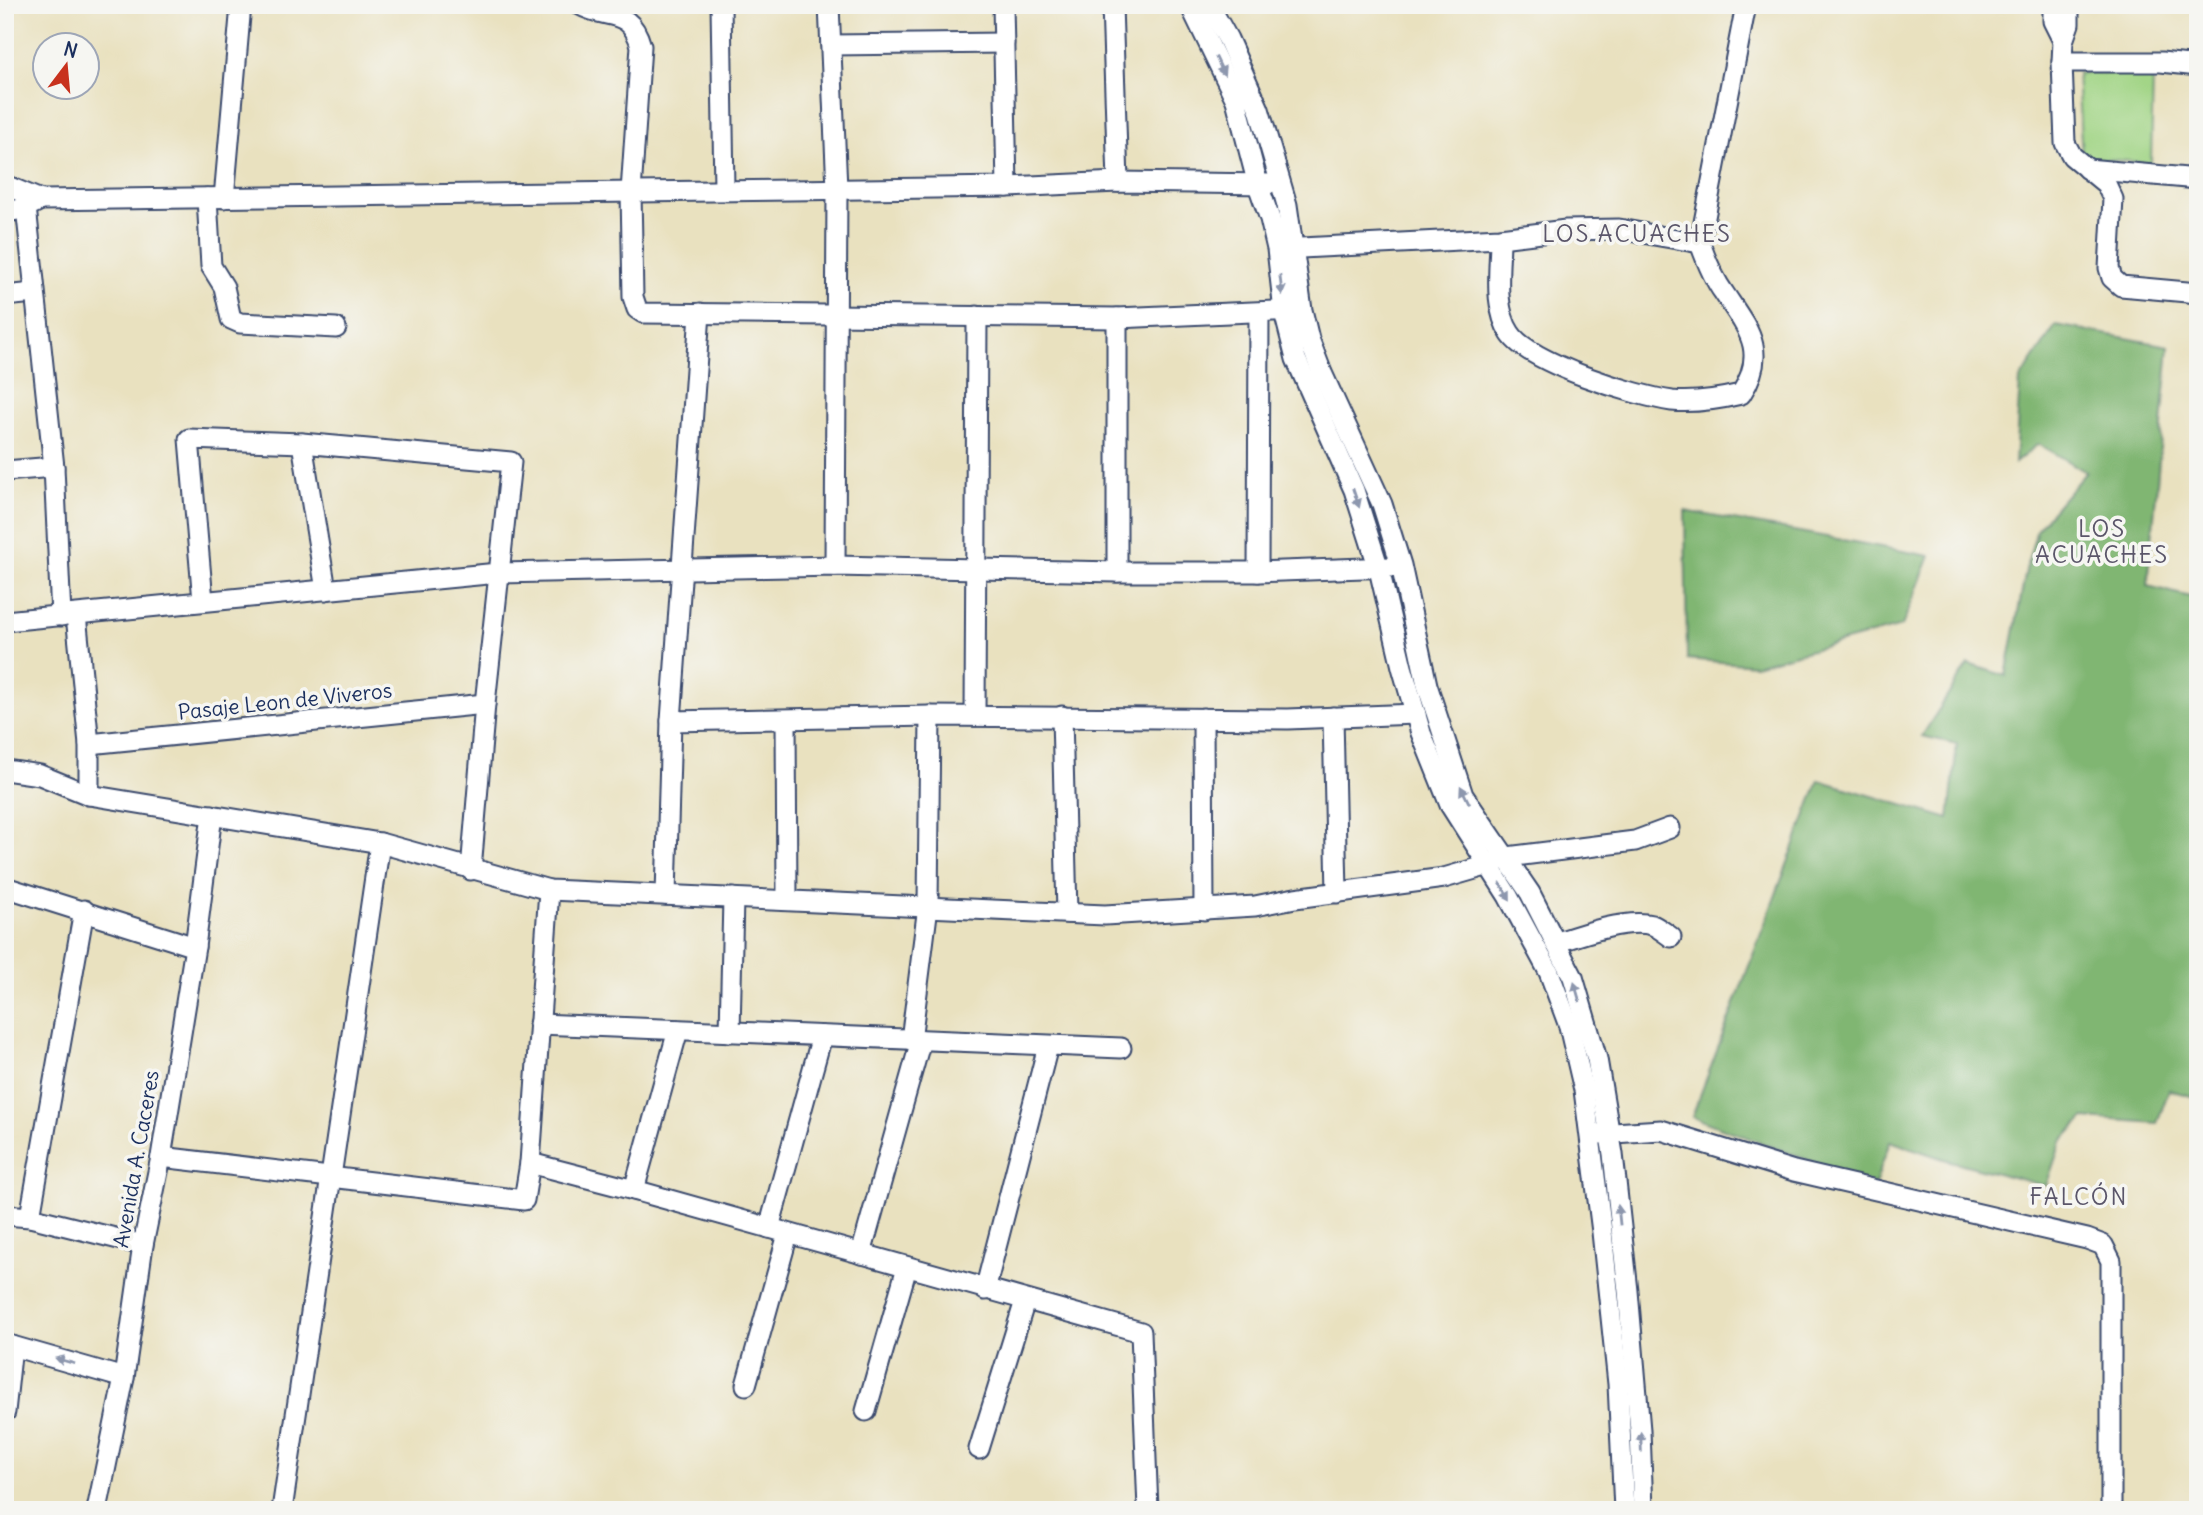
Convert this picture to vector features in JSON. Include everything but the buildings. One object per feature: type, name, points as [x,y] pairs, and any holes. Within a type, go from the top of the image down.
[{"type":"street","points":[[241,5],[216,198],[211,266],[224,287],[231,319],[240,323],[336,328]]},
{"type":"street","points":[[580,5],[622,17],[638,35],[640,67],[631,192],[633,297],[637,309],[652,313],[1117,318],[1293,311]]},
{"type":"street","points":[[721,5],[724,189]]},
{"type":"street","points":[[829,5],[837,189],[835,566]]},
{"type":"street","points":[[1003,5],[1007,187]]},
{"type":"street","points":[[1112,5],[1118,182]]},
{"type":"street","points":[[1190,5],[1236,100],[1258,185],[1270,219],[1285,249]]},
{"type":"street","points":[[1209,5],[1228,39],[1259,110],[1281,183],[1296,359],[1353,491],[1380,569],[1402,667],[1416,714],[1450,805],[1498,861],[1530,893],[1573,977],[1597,1059],[1599,1134],[1618,1384],[1624,1510]]},
{"type":"street","points":[[1500,238],[1500,311],[1510,335],[1537,355],[1580,377],[1672,401],[1721,399],[1741,394],[1749,382],[1754,365],[1753,343],[1745,321],[1723,292],[1707,264],[1700,243],[1746,5]]},
{"type":"street","points":[[2053,5],[2053,21],[2063,41]]},
{"type":"street","points":[[2068,5],[2069,24],[2063,41],[2062,62],[2065,143],[2072,156],[2106,184],[2113,199],[2109,268],[2112,278],[2121,286],[2198,293]]},
{"type":"street","points":[[831,45],[1004,43]]},
{"type":"street","points":[[2062,62],[2161,62],[2198,66]]},
{"type":"street","points":[[2087,169],[2198,179]]},
{"type":"street","points":[[5,211],[10,212],[34,204],[216,198],[1007,187],[1118,182],[1258,185],[1281,183]]},
{"type":"street","points":[[5,185],[34,204]]},
{"type":"street","points":[[34,204],[34,293],[69,615],[89,744],[89,795]]},
{"type":"street","points":[[1285,249],[1500,238],[1566,230],[1619,229],[1700,243]]},
{"type":"street","points":[[5,296],[34,293]]},
{"type":"street","points":[[1293,311],[1309,339],[1382,504],[1401,565],[1427,685],[1463,795],[1498,861],[1549,972],[1572,1039],[1584,1090],[1599,1134],[1639,1416],[1643,1510]]},
{"type":"street","points":[[666,895],[671,720],[700,313]]},
{"type":"street","points":[[1258,572],[1259,313]]},
{"type":"street","points":[[975,716],[977,316]]},
{"type":"street","points":[[1117,318],[1117,572]]},
{"type":"street","points":[[203,601],[189,439],[302,443],[511,462],[485,704],[471,870]]},
{"type":"street","points":[[302,443],[326,590]]},
{"type":"street","points":[[5,471],[54,467]]},
{"type":"street","points":[[5,621],[498,573],[835,566],[1258,572],[1380,569],[1401,565]]},
{"type":"street","name":"Pasaje Leon de Viveros","points":[[89,744],[485,704]]},
{"type":"street","points":[[671,720],[930,716],[1333,717],[1416,714]]},
{"type":"street","points":[[861,1254],[916,1040],[928,906],[930,716]]},
{"type":"street","points":[[1062,716],[1067,913]]},
{"type":"street","points":[[1333,717],[1337,893]]},
{"type":"street","points":[[1203,718],[1205,910]]},
{"type":"street","points":[[786,720],[787,900]]},
{"type":"street","points":[[5,770],[40,775],[89,795],[380,843],[549,890],[1105,915],[1255,905],[1444,878],[1498,861],[1635,841],[1670,828]]},
{"type":"street","name":"Avenida A. Caceres","points":[[97,1510],[124,1378],[144,1245],[161,1157],[195,947],[212,815]]},
{"type":"street","points":[[282,1510],[380,843]]},
{"type":"street","points":[[5,887],[195,947]]},
{"type":"street","points":[[161,1157],[332,1175],[524,1200],[530,1163],[549,890]]},
{"type":"street","points":[[730,1032],[733,898]]},
{"type":"street","points":[[30,1217],[84,910]]},
{"type":"street","points":[[1555,943],[1583,933],[1622,925],[1652,925],[1671,937]]},
{"type":"street","points":[[539,1024],[1121,1048]]},
{"type":"street","points":[[634,1189],[677,1030]]},
{"type":"street","points":[[747,1385],[822,1036]]},
{"type":"street","points":[[985,1290],[1048,1046]]},
{"type":"street","points":[[1599,1134],[1661,1130],[1794,1171],[2087,1239],[2103,1245],[2111,1261],[2111,1510]]},
{"type":"street","points":[[530,1163],[634,1189],[1141,1332],[1148,1510]]},
{"type":"street","points":[[5,1215],[30,1217],[144,1245]]},
{"type":"street","points":[[866,1411],[907,1268]]},
{"type":"street","points":[[979,1449],[1026,1301]]},
{"type":"street","points":[[5,1412],[8,1346],[124,1378]]},
{"type":"green space","points":[[2077,73],[2153,74],[2151,163],[2082,157]]},
{"type":"green space","points":[[2056,325],[2169,346],[2148,586],[2198,599],[2198,1098],[2169,1090],[2157,1123],[2084,1118],[2061,1142],[2046,1186],[1947,1160],[1890,1141],[1875,1185],[1692,1117],[1819,780],[1949,819],[1957,744],[1922,736],[1968,664],[2006,676],[2027,565],[2037,529],[2086,472],[2038,444],[2015,463],[2020,379]]},
{"type":"green space","points":[[1685,511],[1930,556],[1902,626],[1755,665],[1687,659]]},
{"type":"district","name":"LOS ACUACHES","points":[[1637,233]]},
{"type":"district","name":"LOS ACUACHES","points":[[2102,541]]},
{"type":"district","name":"FALCÓN","points":[[2079,1196]]}]
